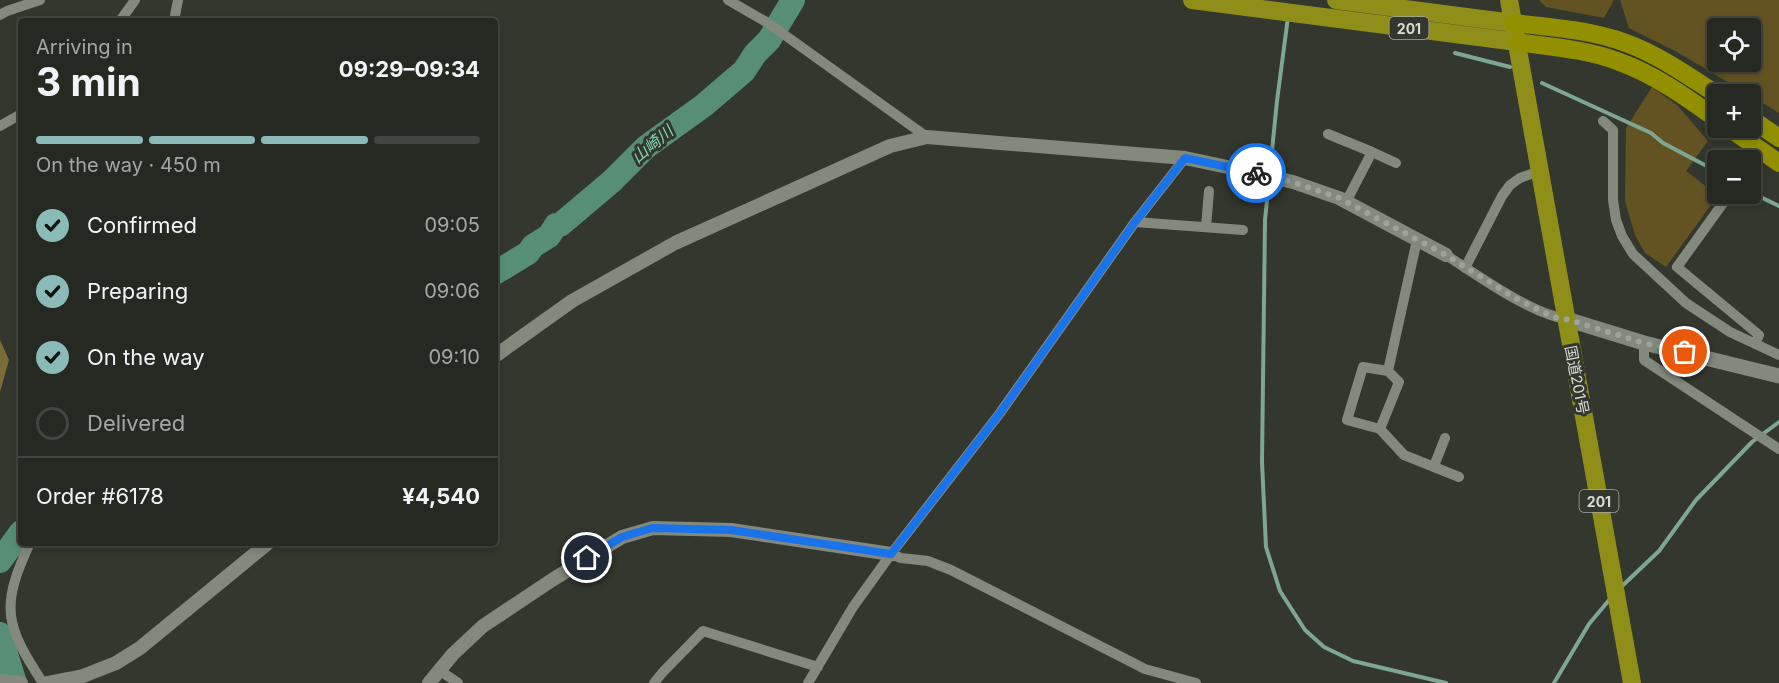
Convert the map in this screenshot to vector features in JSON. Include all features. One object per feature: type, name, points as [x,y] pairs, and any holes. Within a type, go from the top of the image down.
[{"type":"highway","name":"201","points":[[1192,0],[1517,42]]},
{"type":"highway","name":"201","points":[[1336,0],[1513,23]]},
{"type":"highway","name":"国道201号","points":[[1509,0],[1632,683]]},
{"type":"highway","points":[[1513,23],[1567,29],[1626,43],[1659,59],[1707,88]]},
{"type":"highway","points":[[1517,42],[1590,53],[1616,60],[1642,71],[1707,113]]},
{"type":"highway","points":[[1761,126],[1779,138]]},
{"type":"highway","points":[[1743,138],[1779,163]]},
{"type":"main road","points":[[1566,319],[1644,343],[1779,376]]},
{"type":"street","points":[[0,15],[7,10],[40,0]]},
{"type":"street","points":[[122,18],[135,0]]},
{"type":"street","points":[[175,18],[178,0]]},
{"type":"street","points":[[728,0],[777,29],[927,136]]},
{"type":"street","points":[[0,126],[18,116]]},
{"type":"street","points":[[1604,121],[1613,130],[1616,220],[1633,254],[1686,303],[1730,332],[1779,355]]},
{"type":"street","points":[[1328,134],[1396,163]]},
{"type":"street","points":[[498,354],[572,301],[675,243],[890,146],[927,136],[1185,158],[1293,182],[1346,202],[1446,255],[1525,303],[1553,317],[1566,319]]},
{"type":"street","points":[[1346,202],[1372,152]]},
{"type":"street","points":[[808,683],[853,608],[891,554],[1000,413],[1135,222],[1185,158]]},
{"type":"street","points":[[1465,268],[1510,185],[1520,178],[1539,171]]},
{"type":"street","points":[[1206,227],[1209,191]]},
{"type":"street","points":[[1722,204],[1677,267],[1759,335],[1755,344]]},
{"type":"street","points":[[1135,222],[1243,230]]},
{"type":"street","points":[[1388,370],[1417,240]]},
{"type":"street","points":[[1644,343],[1644,360],[1779,449]]},
{"type":"street","points":[[1380,429],[1399,382],[1388,370],[1363,367],[1347,420],[1380,429],[1404,455],[1459,477]]},
{"type":"street","points":[[1434,466],[1445,438]]},
{"type":"street","points":[[429,683],[453,654],[483,626],[622,537],[652,528],[731,530],[928,561],[951,570],[1145,669],[1196,683]]},
{"type":"street","points":[[28,546],[9,582],[6,613],[20,648],[45,683],[83,676],[116,663],[140,648],[264,546]]},
{"type":"street","points":[[654,683],[703,631],[818,667]]},
{"type":"street","points":[[440,670],[458,683]]},
{"type":"street","points":[[0,681],[21,683]]},
{"type":"shaded area","points":[[1539,0],[1614,0],[1604,18],[1546,7]]},
{"type":"shaded area","points":[[1620,0],[1779,0],[1779,113],[1761,102],[1761,84],[1731,84],[1711,72],[1761,72],[1761,18],[1707,18],[1707,70],[1629,28]]},
{"type":"shaded area","points":[[1652,87],[1678,106],[1708,141],[1686,171],[1707,187],[1707,204],[1711,205],[1666,267],[1645,253],[1635,235],[1625,201],[1626,128]]},
{"type":"shaded area","points":[[0,340],[9,360],[0,392]]},
{"type":"waterway","name":"山崎川","points":[[498,271],[528,253],[533,246],[549,236],[556,225],[560,225],[612,181],[646,147],[703,106],[744,71],[755,54],[769,40],[793,0]]},
{"type":"waterway","points":[[1288,17],[1265,220],[1262,462],[1266,547],[1280,591],[1305,630],[1324,647],[1353,661],[1446,683]]},
{"type":"waterway","points":[[1455,53],[1510,67]]},
{"type":"waterway","points":[[1542,83],[1651,133],[1663,143],[1707,166]]},
{"type":"waterway","points":[[1761,197],[1779,206]]},
{"type":"waterway","points":[[1621,587],[1659,551],[1696,500],[1752,442],[1779,422]]},
{"type":"waterway","name":"山崎川","points":[[0,561],[18,536]]},
{"type":"waterway","points":[[1554,683],[1589,624],[1610,599]]},
{"type":"waterway","name":"山崎川","points":[[0,634],[15,683]]},
{"type":"way so far","points":[[1256,173],[1293,182],[1339,198],[1446,255],[1515,298],[1553,317],[1644,343],[1685,352]]},
{"type":"route","points":[[587,558],[622,537],[652,528],[731,530],[891,554],[1000,413],[1135,222],[1185,158],[1256,173]]}]
